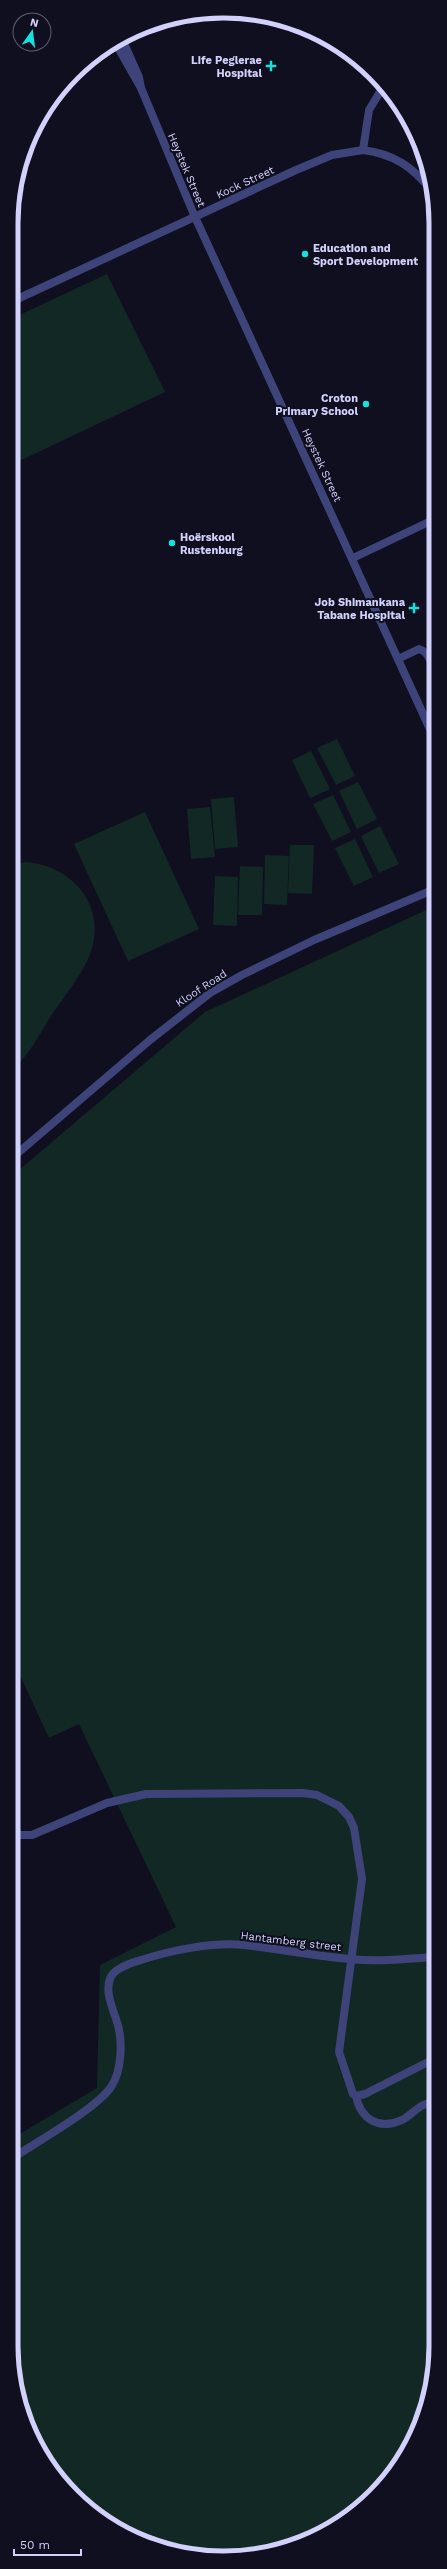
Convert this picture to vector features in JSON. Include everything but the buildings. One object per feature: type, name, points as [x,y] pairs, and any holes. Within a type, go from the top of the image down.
[{"type":"street","name":"Heystek Street","points":[[124,44],[140,77],[140,88]]},
{"type":"street","name":"Heystek Street","points":[[118,48],[140,88],[195,217],[429,727]]},
{"type":"street","points":[[363,150],[369,110],[373,100],[380,91]]},
{"type":"street","name":"Kock Street","points":[[18,299],[332,155],[363,150],[386,154],[399,160],[412,169],[425,183]]},
{"type":"street","points":[[352,558],[429,522]]},
{"type":"street","points":[[398,659],[419,649],[423,650],[427,654],[429,660]]},
{"type":"street","name":"Kloof Road","points":[[18,1153],[146,1044],[210,994],[242,975],[314,940],[429,892]]},
{"type":"street","points":[[18,1833],[20,1835],[32,1835],[107,1803],[146,1794],[317,1794],[339,1806],[349,1817],[358,1845],[362,1879],[339,2052],[348,2082],[356,2096],[363,2115],[367,2120],[379,2123],[402,2120],[426,2103],[429,2103]]},
{"type":"street","name":"Hantamberg street","points":[[18,2154],[98,2101],[106,2093],[117,2074],[120,2056],[119,2031],[109,1992],[109,1984],[112,1976],[128,1964],[152,1956],[190,1949],[244,1945],[351,1959],[398,1960],[429,1957]]},
{"type":"street","points":[[356,2096],[429,2062]]},
{"type":"green space","points":[[107,274],[165,392],[18,462],[18,316]]},
{"type":"green space","points":[[337,739],[355,776],[336,785],[317,748]]},
{"type":"green space","points":[[311,751],[330,789],[310,798],[292,760]]},
{"type":"green space","points":[[358,782],[377,819],[357,829],[339,791]]},
{"type":"green space","points":[[333,795],[351,832],[332,841],[313,804]]},
{"type":"green space","points":[[234,797],[238,847],[215,849],[211,799]]},
{"type":"green space","points":[[210,807],[215,857],[191,859],[187,809]]},
{"type":"green space","points":[[145,812],[199,929],[128,961],[74,844]]},
{"type":"green space","points":[[380,826],[399,864],[379,873],[361,836]]},
{"type":"green space","points":[[355,839],[373,877],[354,886],[335,848]]},
{"type":"green space","points":[[290,845],[314,845],[312,894],[288,893]]},
{"type":"green space","points":[[265,855],[289,856],[287,905],[264,904]]},
{"type":"green space","points":[[26,862],[42,865],[57,870],[70,879],[80,889],[88,902],[93,916],[95,932],[89,957],[80,975],[51,1016],[29,1051],[18,1064],[18,863]]},
{"type":"green space","points":[[240,866],[263,867],[262,915],[238,915]]},
{"type":"green space","points":[[215,876],[238,877],[237,926],[213,925]]},
{"type":"green space","points":[[429,909],[429,2359],[422,2399],[408,2436],[387,2471],[369,2491],[349,2509],[314,2530],[277,2544],[237,2551],[210,2551],[170,2544],[133,2530],[98,2509],[78,2491],[60,2471],[39,2436],[25,2399],[18,2359],[18,2135],[97,2088],[100,1965],[176,1927],[79,1724],[49,1738],[18,1671],[18,1171],[205,1012]]},
{"type":"place","name":"Life Peglerae Hospital","points":[[271,66]]},
{"type":"place","name":"Education and Sport Development","points":[[305,254]]},
{"type":"place","name":"Croton Primary School","points":[[366,404]]},
{"type":"place","name":"Hoërskool Rustenburg","points":[[172,543]]},
{"type":"place","name":"Job Shimankana Tabane Hospital","points":[[414,608]]}]
